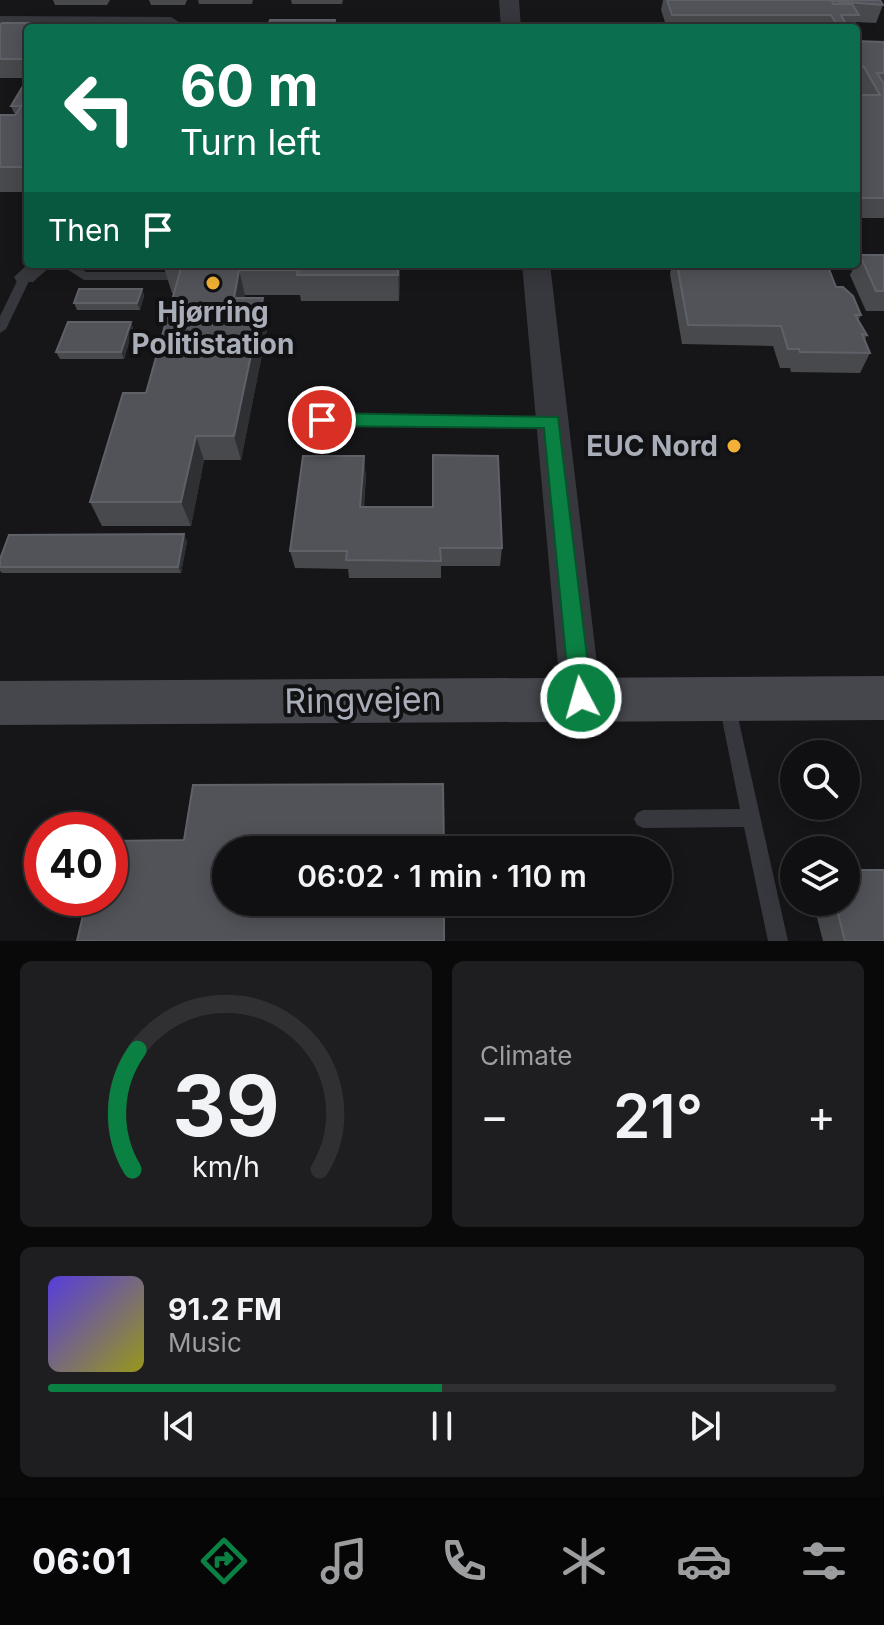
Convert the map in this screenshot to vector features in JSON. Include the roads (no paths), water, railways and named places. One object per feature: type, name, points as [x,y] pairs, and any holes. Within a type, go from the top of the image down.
[{"type":"main road","name":"Ringvejen","points":[[0,703],[884,698]]},
{"type":"street","points":[[509,0],[511,24]]},
{"type":"street","points":[[0,21],[170,24]]},
{"type":"street","points":[[536,268],[581,698]]},
{"type":"lane","points":[[71,268],[84,276],[168,276]]},
{"type":"lane","points":[[0,329],[33,270]]},
{"type":"lane","points":[[322,420],[552,421]]},
{"type":"lane","points":[[726,700],[778,941]]},
{"type":"lane","points":[[643,819],[751,818]]},
{"type":"place","name":"Hjørring Politistation","points":[[213,283]]},
{"type":"place","name":"EUC Nord","points":[[734,446]]}]
